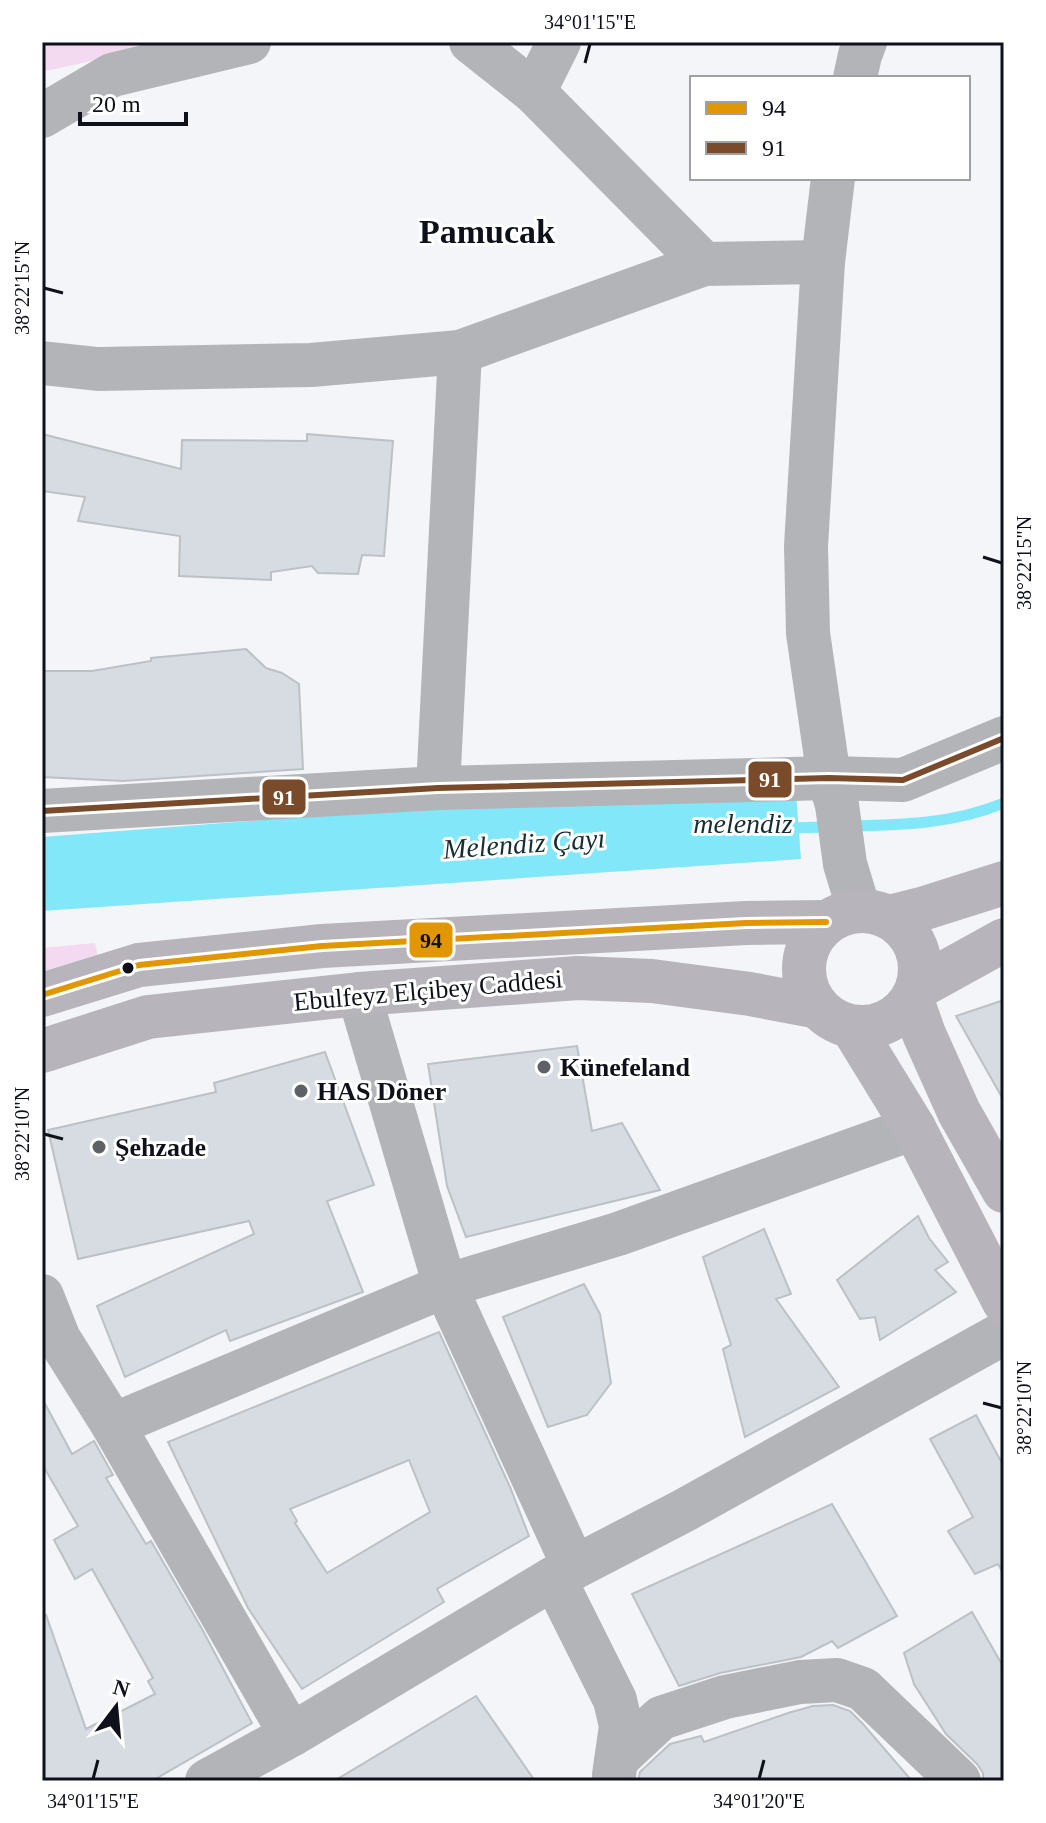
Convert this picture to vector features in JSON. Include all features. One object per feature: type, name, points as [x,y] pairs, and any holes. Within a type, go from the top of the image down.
[{"type":"main road","name":"Ebulfeyz Elçibey Caddesi","points":[[42,995],[139,965],[322,946],[858,916],[925,908],[1004,883]]},
{"type":"main road","points":[[835,1017],[864,1027],[885,1023],[902,1012],[914,994],[920,975],[917,948],[904,928],[858,916],[816,933],[807,947],[803,967],[806,988],[835,1017],[914,1128],[1004,1302]]},
{"type":"main road","points":[[914,994],[1004,940]]},
{"type":"main road","name":"Ebulfeyz Elçibey Caddesi","points":[[42,1051],[148,1017],[359,994],[578,978],[652,981],[750,994],[835,1017]]},
{"type":"main road","points":[[914,994],[924,1034],[959,1112],[1004,1191]]},
{"type":"street","points":[[42,116],[112,75],[249,42]]},
{"type":"street","points":[[471,42],[534,92],[704,264]]},
{"type":"street","points":[[534,92],[559,42]]},
{"type":"street","points":[[855,76],[865,42]]},
{"type":"street","points":[[833,180],[823,262],[806,546],[808,633],[845,864],[858,916]]},
{"type":"street","points":[[42,363],[98,369],[311,365],[460,352],[704,264],[823,262]]},
{"type":"street","points":[[438,788],[460,352]]},
{"type":"street","points":[[42,811],[438,788],[833,791],[903,780],[1004,738]]},
{"type":"street","points":[[359,994],[445,1286],[615,1700],[621,1726],[615,1770]]},
{"type":"street","points":[[113,1425],[445,1286],[618,1234],[914,1128]]},
{"type":"street","points":[[42,1296],[51,1342],[113,1425],[291,1735]]},
{"type":"street","points":[[207,1781],[291,1735],[564,1573],[683,1511],[1004,1333]]},
{"type":"street","points":[[615,1770],[661,1718],[725,1697],[800,1682],[837,1680],[863,1689],[959,1781]]},
{"type":"shaded area","points":[[42,42],[177,42],[46,71],[42,63]]},
{"type":"shaded area","points":[[95,943],[99,962],[42,976],[42,948]]},
{"type":"water","name":"melendiz","points":[[795,779],[801,859],[42,911],[42,837]]},
{"type":"building","points":[[42,434],[181,469],[182,440],[307,441],[307,434],[393,441],[384,556],[362,555],[358,574],[318,573],[312,566],[271,572],[271,580],[179,576],[180,536],[78,521],[85,497],[42,491]]},
{"type":"building","points":[[246,649],[266,668],[282,673],[299,684],[303,769],[123,781],[42,777],[42,671],[92,671],[151,661],[151,658]]},
{"type":"building","points":[[1004,1000],[1004,1101],[956,1016]]},
{"type":"building","points":[[577,1046],[592,1131],[622,1123],[660,1190],[466,1237],[447,1186],[428,1064]]},
{"type":"building","points":[[325,1052],[374,1185],[327,1201],[363,1292],[230,1341],[226,1330],[125,1377],[97,1306],[254,1234],[249,1221],[78,1259],[48,1130],[216,1092],[214,1083]]},
{"type":"building","points":[[918,1216],[929,1238],[948,1262],[935,1270],[956,1292],[880,1340],[875,1317],[860,1319],[837,1280]]},
{"type":"building","points":[[764,1229],[791,1294],[776,1299],[839,1387],[745,1437],[723,1349],[731,1345],[703,1257]]},
{"type":"building","points":[[584,1284],[600,1314],[611,1383],[587,1415],[548,1427],[503,1317]]},
{"type":"building","points":[[439,1332],[529,1536],[437,1589],[444,1602],[302,1689],[248,1608],[168,1442]],"holes":[[[409,1460],[430,1512],[327,1573],[295,1523],[297,1521],[290,1509]]]},
{"type":"building","points":[[42,1398],[72,1454],[94,1441],[113,1475],[106,1478],[146,1544],[151,1541],[252,1723],[152,1781],[42,1781],[42,1616],[46,1615],[86,1729],[155,1694],[148,1681],[153,1678],[92,1569],[75,1579],[54,1540],[78,1526],[42,1464]]},
{"type":"building","points":[[976,1415],[1004,1467],[1004,1575],[998,1564],[975,1574],[948,1531],[973,1517],[930,1439]]},
{"type":"building","points":[[832,1504],[897,1616],[838,1648],[832,1641],[801,1657],[720,1673],[679,1686],[632,1594]]},
{"type":"building","points":[[972,1612],[1004,1668],[1004,1781],[983,1781],[983,1773],[977,1764],[946,1734],[914,1684],[904,1653]]},
{"type":"building","points":[[476,1696],[535,1781],[334,1781]]},
{"type":"building","points":[[833,1705],[850,1711],[912,1781],[638,1781],[640,1772],[670,1744],[701,1736],[704,1742],[788,1713],[813,1706]]},
{"type":"waterway","name":"Melendiz Çayı","points":[[848,826],[946,819],[1004,803]]},
{"type":"waterway","name":"Melendiz Çayı","points":[[784,828],[830,827]]},
{"type":"transit line","name":"91","points":[[42,811],[438,788],[829,778],[903,780],[1004,738]]},
{"type":"transit line","name":"94","points":[[42,995],[139,965],[322,946],[746,923],[826,922]]},
{"type":"place","name":"Künefeland","points":[[544,1067]]},
{"type":"place","name":"HAS Döner","points":[[301,1091]]},
{"type":"place","name":"Şehzade","points":[[99,1147]]},
{"type":"district","name":"Pamucak","points":[[487,231]]}]
